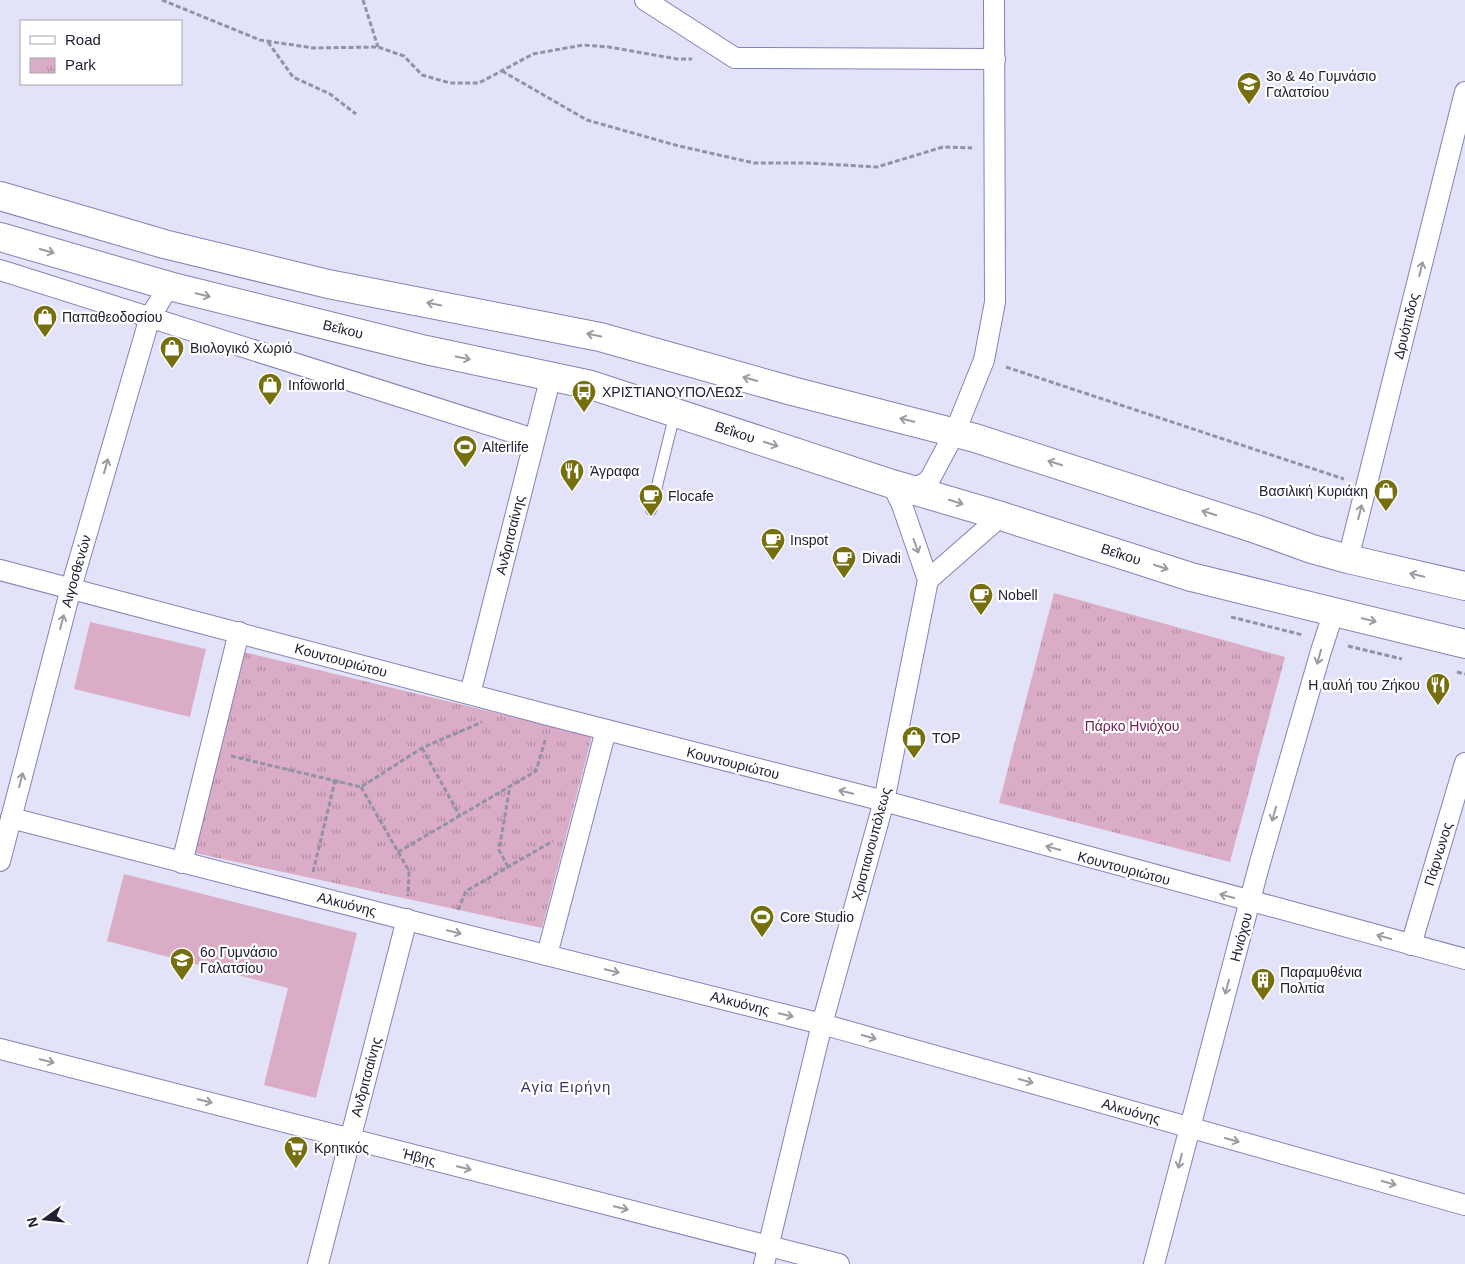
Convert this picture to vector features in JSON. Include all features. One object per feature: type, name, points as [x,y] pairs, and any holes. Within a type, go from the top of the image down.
[{"type":"main road","points":[[0,196],[164,244],[328,284],[600,336],[792,391],[955,432],[1256,528],[1312,550],[1465,586]]},
{"type":"main road","name":"Βεΐκου","points":[[0,237],[169,286],[426,350],[591,385],[902,487],[1001,516],[1191,577],[1465,644]]},
{"type":"street","points":[[645,0],[735,58],[995,59]]},
{"type":"street","points":[[994,0],[995,302],[984,360],[955,432],[927,482],[902,487],[902,505],[928,580],[1001,516]]},
{"type":"street","name":"Δρυόπιδος","points":[[1348,559],[1465,92]]},
{"type":"street","points":[[0,270],[534,439]]},
{"type":"street","name":"Αιγοσθενών","points":[[0,861],[8,810],[150,317],[169,286]]},
{"type":"street","name":"Ανδριτσαίνης","points":[[470,694],[551,376]]},
{"type":"street","name":"Κουντουριώτου","points":[[0,570],[884,802],[1465,959]]},
{"type":"street","name":"Χριστιανουπόλεως","points":[[767,1255],[822,1024],[884,802],[928,580]]},
{"type":"street","name":"Ηνιόχου","points":[[1154,1264],[1250,902],[1318,660],[1334,611]]},
{"type":"street","points":[[182,863],[239,632]]},
{"type":"street","points":[[547,955],[606,730]]},
{"type":"street","name":"Πάρνωνος","points":[[1411,945],[1465,763]]},
{"type":"street","name":"Αλκυόνης","points":[[8,810],[182,863],[822,1024],[1465,1205]]},
{"type":"street","name":"Ανδριτσαίνης","points":[[318,1264],[407,920]]},
{"type":"street","name":"Ήβης","points":[[0,1049],[350,1139],[767,1255],[839,1264]]},
{"type":"lane","points":[[651,510],[675,412]]},
{"type":"path","points":[[162,0],[260,40],[313,48],[378,48],[404,56],[422,75],[450,83],[479,83],[533,54],[583,45],[610,47],[677,59],[735,58]]},
{"type":"path","points":[[363,0],[378,48]]},
{"type":"path","points":[[268,41],[293,77],[330,94],[356,114]]},
{"type":"path","points":[[501,71],[587,120],[675,145],[754,163],[807,163],[878,167],[943,147],[995,149]]},
{"type":"path","points":[[984,360],[1366,486]]},
{"type":"path","points":[[210,751],[361,787],[422,748],[517,706]]},
{"type":"path","points":[[398,852],[536,771],[552,716]]},
{"type":"path","points":[[422,748],[460,816]]},
{"type":"path","points":[[308,894],[334,781]]},
{"type":"path","points":[[508,867],[499,850],[510,786]]},
{"type":"path","points":[[361,787],[410,871],[407,920]]},
{"type":"path","points":[[450,931],[466,891],[553,840],[576,844]]},
{"type":"green space","name":"Πάρκο Ηνιόχου","points":[[1054,593],[1285,657],[1230,862],[999,803]]},
{"type":"green space","points":[[90,622],[206,649],[190,717],[74,689]]},
{"type":"green space","points":[[244,652],[592,736],[542,928],[195,853]]},
{"type":"green space","points":[[124,874],[357,933],[316,1098],[264,1085],[288,988],[107,941]]},
{"type":"place","name":"3ο & 4ο Γυμνάσιο Γαλατσίου","points":[[1249,105]]},
{"type":"place","name":"Παπαθεοδοσίου","points":[[45,338]]},
{"type":"place","name":"Βιολογικό Χωριό","points":[[172,369]]},
{"type":"place","name":"Infoworld","points":[[270,406]]},
{"type":"place","name":"ΧΡΙΣΤΙΑΝΟΥΠΟΛΕΩΣ","points":[[584,413]]},
{"type":"place","name":"Alterlife","points":[[465,468]]},
{"type":"place","name":"Άγραφα","points":[[572,492]]},
{"type":"place","name":"Βασιλική Κυριάκη","points":[[1386,512]]},
{"type":"place","name":"Flocafe","points":[[651,517]]},
{"type":"place","name":"Inspot","points":[[773,561]]},
{"type":"place","name":"Divadi","points":[[844,579]]},
{"type":"place","name":"Nobell","points":[[981,616]]},
{"type":"place","name":"Η αυλή του Ζήκου","points":[[1438,706]]},
{"type":"place","name":"TOP","points":[[914,759]]},
{"type":"place","name":"Core Studio","points":[[762,938]]},
{"type":"place","name":"6ο Γυμνάσιο Γαλατσίου","points":[[182,981]]},
{"type":"place","name":"Παραμυθένια Πολιτία","points":[[1263,1001]]},
{"type":"place","name":"Κρητικός","points":[[296,1169]]},
{"type":"district","name":"Αγία Ειρήνη","points":[[566,1086]]}]
